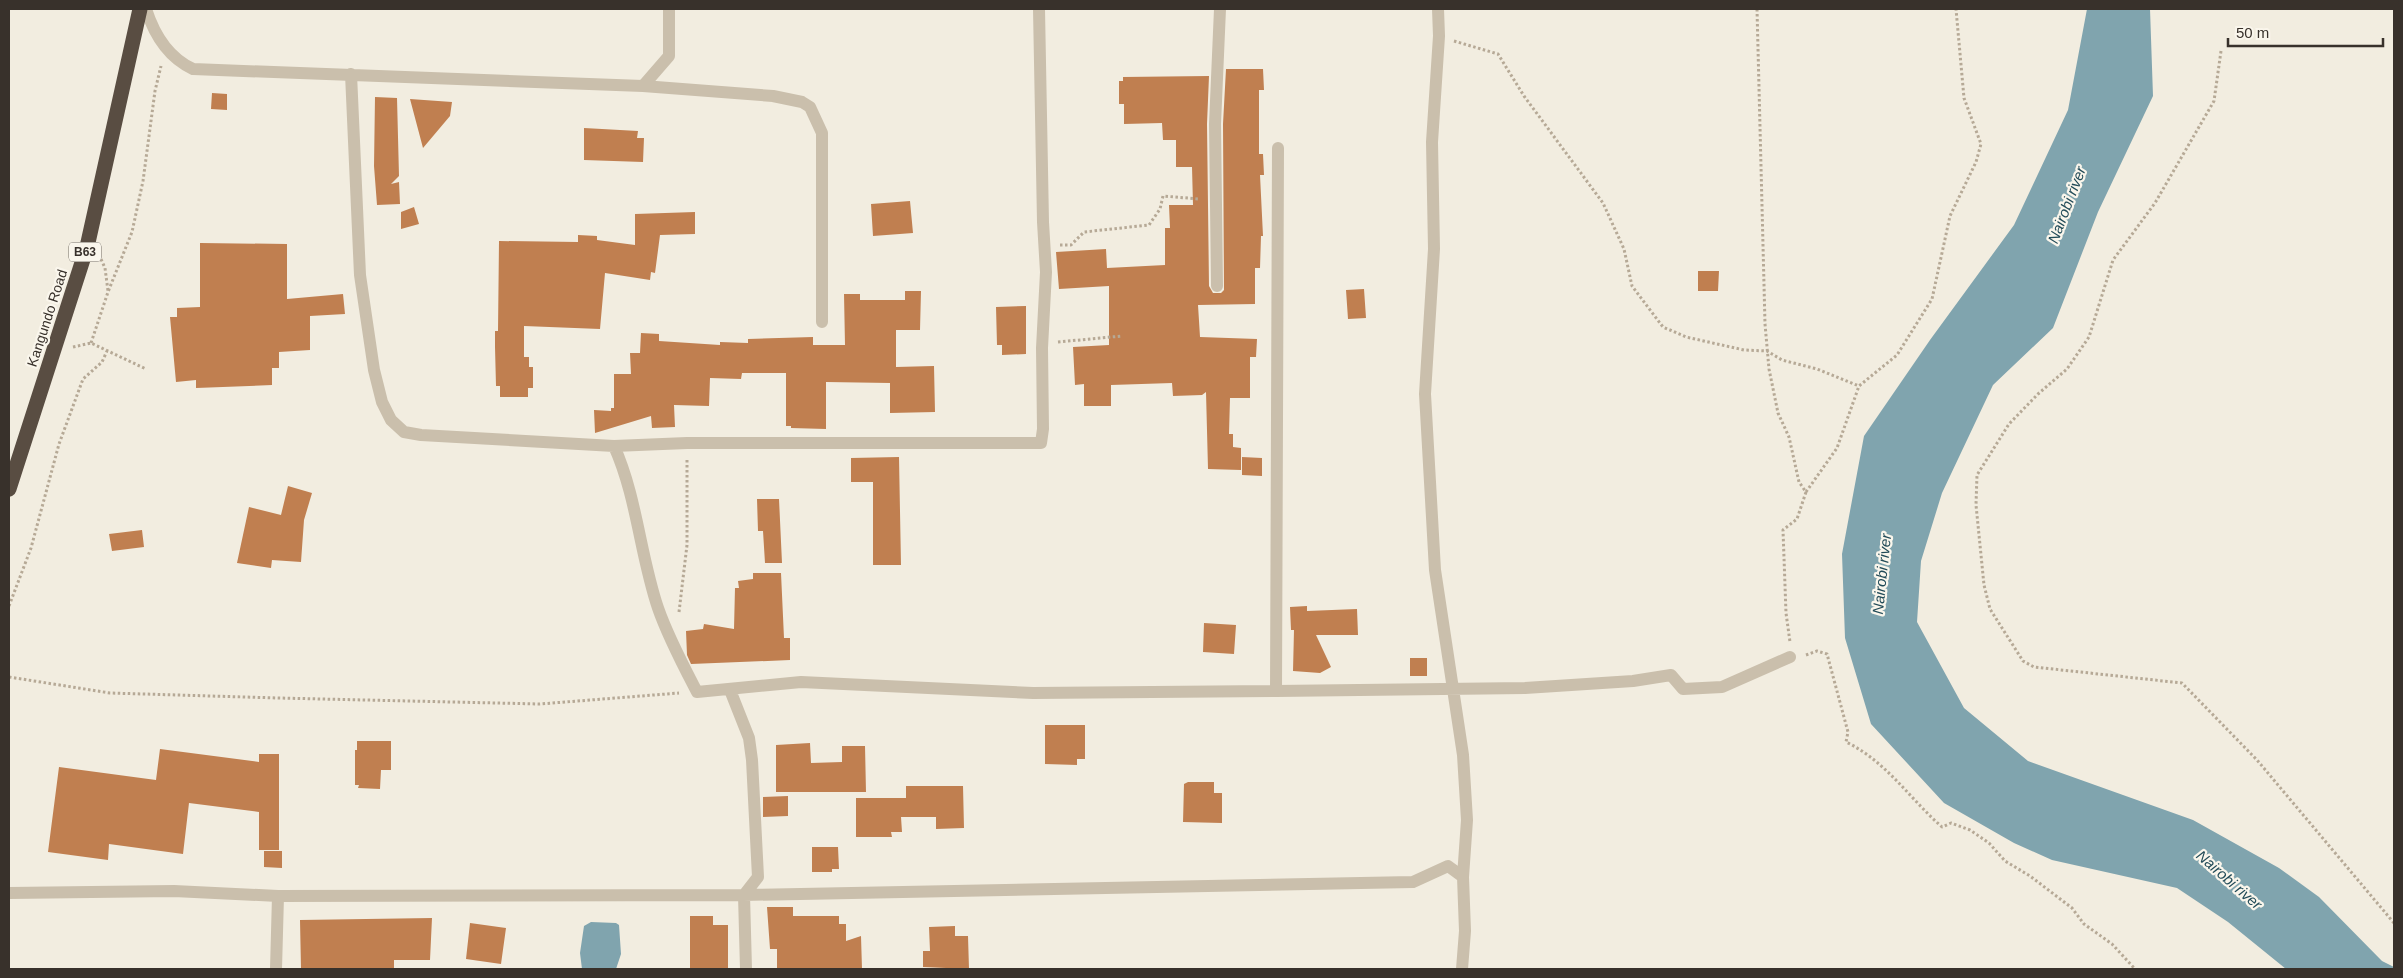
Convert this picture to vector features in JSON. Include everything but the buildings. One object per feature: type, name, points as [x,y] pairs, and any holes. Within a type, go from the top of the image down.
[{"type":"highway","name":"Kangundo Road","points":[[9,489],[86,247],[140,9]]},
{"type":"street","points":[[146,9],[154,32],[165,48],[184,65],[193,69],[643,86],[791,99],[802,102],[810,107],[822,133],[822,322]]},
{"type":"street","points":[[643,86],[669,56],[669,9]]},
{"type":"street","points":[[351,74],[360,276],[374,370],[382,402],[391,420],[404,432],[421,435],[614,446],[687,443],[1041,443],[1043,429],[1042,344],[1046,272],[1039,9]]},
{"type":"street","points":[[1216,286],[1217,200],[1215,115],[1220,9]]},
{"type":"street","points":[[1438,9],[1439,36],[1432,142],[1434,249],[1425,394],[1435,570],[1463,756],[1466,811],[1463,877],[1465,931],[1462,969]]},
{"type":"street","points":[[1276,691],[1278,148]]},
{"type":"street","points":[[614,446],[625,470],[638,532],[658,608],[677,653],[697,692],[801,682],[1033,693],[1452,688],[1559,686],[1633,681],[1671,675],[1683,689],[1722,687],[1790,657]]},
{"type":"street","points":[[730,690],[749,738],[752,760],[758,877],[744,895],[746,969]]},
{"type":"street","points":[[9,893],[174,891],[278,896],[744,895],[1413,882],[1448,866],[1463,877]]},
{"type":"street","points":[[276,969],[278,896]]},
{"type":"path","points":[[1757,9],[1761,231],[1768,351],[1778,413],[1789,437],[1799,482],[1806,492]]},
{"type":"path","points":[[1956,9],[1964,98],[1981,144],[1976,162],[1950,216],[1932,299],[1897,354],[1859,386],[1837,448],[1806,492],[1797,519],[1783,530],[1786,613],[1790,657],[1817,651],[1827,654],[1848,732],[1846,742],[1862,750],[1886,768],[1926,813],[1942,827],[1951,823],[1970,830],[1989,844],[2004,861],[2053,893],[2072,908],[2084,924],[2112,944],[2135,969]]},
{"type":"path","points":[[1439,36],[1498,54],[1524,96],[1603,203],[1624,249],[1632,286],[1663,327],[1696,339],[1744,350],[1768,351],[1782,360],[1817,369],[1859,386]]},
{"type":"path","points":[[91,343],[108,292],[132,232],[143,181],[155,91],[165,48]]},
{"type":"path","points":[[2221,51],[2214,101],[2155,203],[2114,260],[2089,337],[2067,369],[2038,394],[2009,424],[1977,475],[1976,505],[1984,585],[1990,609],[2023,661],[2034,667],[2154,678],[2182,683],[2257,760],[2394,923]]},
{"type":"path","points":[[1044,245],[1071,245],[1084,232],[1149,225],[1160,209],[1162,196],[1217,200]]},
{"type":"path","points":[[1042,344],[1122,336]]},
{"type":"path","points":[[53,351],[91,343],[146,369]]},
{"type":"path","points":[[9,606],[31,548],[59,444],[83,378],[102,362],[107,351]]},
{"type":"path","points":[[678,615],[687,544],[687,443]]},
{"type":"path","points":[[9,677],[110,693],[540,704],[697,692]]},
{"type":"water","name":"Nairobi river","points":[[2087,9],[2150,9],[2153,96],[2098,212],[2053,328],[1993,385],[1942,493],[1921,561],[1917,622],[1964,708],[2028,761],[2193,820],[2279,868],[2319,897],[2382,961],[2394,967],[2394,969],[2286,969],[2228,922],[2177,888],[2052,860],[2014,843],[1944,803],[1871,724],[1845,638],[1842,554],[1864,436],[1930,340],[2014,225],[2068,110]]},
{"type":"water","points":[[591,922],[616,923],[619,925],[621,954],[616,969],[582,969],[580,953],[584,926]]}]
